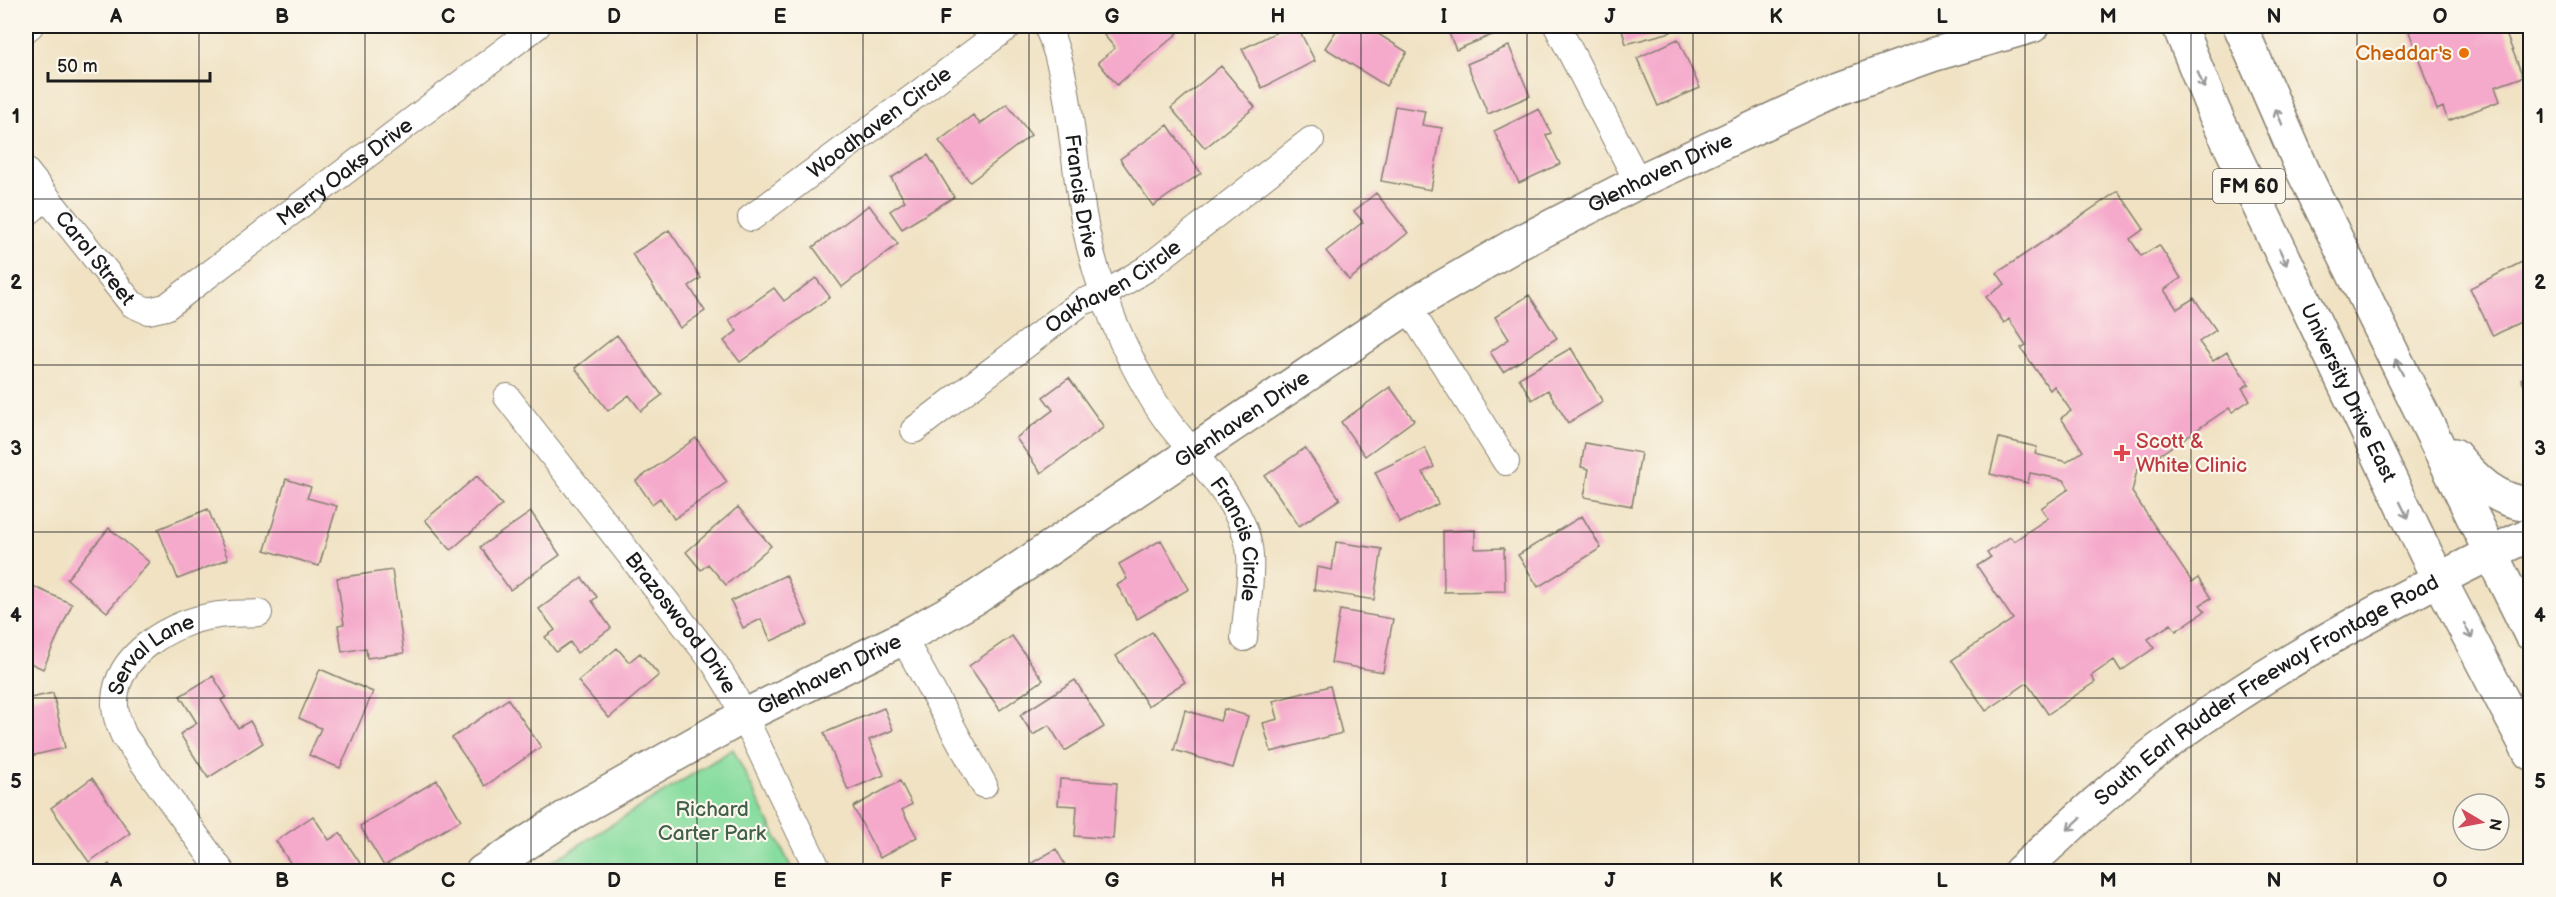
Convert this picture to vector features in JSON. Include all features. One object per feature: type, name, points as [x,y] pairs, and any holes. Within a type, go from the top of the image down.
[{"type":"main road","name":"Glenhaven Drive","points":[[482,872],[577,810],[744,716],[903,638],[977,597],[1408,307],[1515,245],[1638,182],[1840,88],[1932,55],[2032,26]]},
{"type":"main road","name":"University Drive East","points":[[2179,26],[2214,112],[2440,579],[2530,753]]},
{"type":"main road","name":"FM 60","points":[[2240,26],[2302,171],[2530,633]]},
{"type":"main road","points":[[2424,419],[2480,483],[2500,498],[2530,504]]},
{"type":"main road","name":"South Earl Rudder Freeway Frontage Road","points":[[2020,872],[2157,751],[2263,679],[2440,579],[2530,534]]},
{"type":"street","points":[[26,29],[30,26]]},
{"type":"street","name":"Merry Oaks Drive","points":[[148,311],[166,307],[186,293],[537,26]]},
{"type":"street","name":"Woodhaven Circle","points":[[751,218],[1009,26]]},
{"type":"street","name":"Francis Drive","points":[[1047,26],[1053,40],[1068,103],[1089,245],[1105,294],[1123,343],[1150,393],[1167,421],[1193,451]]},
{"type":"street","points":[[1557,26],[1638,182]]},
{"type":"street","name":"Oakhaven Circle","points":[[914,430],[1082,302],[1105,294],[1146,269],[1311,140]]},
{"type":"street","name":"Carol Street","points":[[26,171],[35,206],[132,304],[148,311]]},
{"type":"street","points":[[1408,307],[1506,462]]},
{"type":"street","name":"Brazoswood Drive","points":[[507,396],[716,664],[744,716],[819,872]]},
{"type":"street","name":"Francis Circle","points":[[1193,451],[1232,506],[1243,527],[1250,555],[1244,638]]},
{"type":"street","name":"Serval Lane","points":[[222,872],[124,736],[116,714],[115,699],[120,676],[128,663],[167,631],[212,616],[259,613]]},
{"type":"street","points":[[903,638],[984,785]]},
{"type":"green space","name":"Richard Carter Park","points":[[733,749],[793,871],[537,871]]},
{"type":"building","points":[[1103,26],[1172,26],[1178,33],[1117,85],[1098,62],[1115,48],[1099,29]]},
{"type":"building","points":[[1289,26],[1297,26],[1315,61],[1262,88],[1242,49]]},
{"type":"building","points":[[1339,26],[1379,26],[1375,32],[1407,52],[1386,86],[1325,48]]},
{"type":"building","points":[[1446,26],[1496,26],[1499,32],[1456,50]]},
{"type":"building","points":[[1621,26],[1669,26],[1671,32],[1626,44]]},
{"type":"building","name":"Cheddar's","points":[[2407,26],[2503,26],[2523,77],[2495,87],[2500,101],[2448,121],[2443,107],[2437,110]]},
{"type":"building","points":[[1678,39],[1700,88],[1658,106],[1637,58]]},
{"type":"building","points":[[1509,46],[1530,96],[1488,114],[1467,64]]},
{"type":"building","points":[[1221,66],[1255,107],[1205,148],[1171,108]]},
{"type":"building","points":[[1007,104],[1031,135],[970,182],[939,141],[973,115],[980,124]]},
{"type":"building","points":[[1395,106],[1425,111],[1422,125],[1442,128],[1431,190],[1381,181]]},
{"type":"building","points":[[1539,109],[1551,133],[1546,135],[1560,164],[1519,183],[1494,131]]},
{"type":"building","points":[[1168,125],[1201,173],[1153,206],[1120,159]]},
{"type":"building","points":[[928,155],[954,197],[902,229],[890,211],[905,201],[891,178]]},
{"type":"building","name":"Scott & White Clinic","points":[[2118,191],[2144,229],[2130,239],[2141,256],[2159,245],[2181,278],[2164,290],[2177,309],[2194,298],[2216,330],[2199,342],[2213,361],[2227,352],[2249,384],[2242,388],[2250,400],[2232,412],[2229,408],[2137,470],[2132,492],[2192,582],[2198,578],[2211,598],[2200,605],[2205,611],[2176,631],[2171,624],[2148,639],[2154,648],[2121,671],[2114,660],[2091,676],[2095,682],[2048,714],[2027,683],[1986,711],[1952,660],[2013,619],[1977,566],[1991,557],[1987,553],[2010,537],[2014,541],[2048,518],[2041,508],[2069,489],[2064,480],[2030,473],[2028,483],[1990,474],[1999,438],[2037,447],[2035,454],[2067,462],[2083,451],[2061,418],[2071,411],[2054,386],[2050,390],[2021,348],[2026,345],[2009,319],[2004,323],[1986,297],[2005,284],[1997,273]]},
{"type":"building","points":[[1376,193],[1408,233],[1349,280],[1326,251],[1363,222],[1354,211]]},
{"type":"building","points":[[869,205],[898,244],[842,287],[813,247]]},
{"type":"building","points":[[669,230],[701,278],[689,286],[705,311],[680,328],[632,254]]},
{"type":"building","points":[[2530,258],[2530,317],[2493,336],[2470,288]]},
{"type":"building","points":[[816,278],[830,297],[740,362],[724,341],[737,331],[729,320],[774,288],[784,301]]},
{"type":"building","points":[[1529,295],[1557,338],[1503,372],[1490,352],[1509,339],[1495,317]]},
{"type":"building","points":[[617,335],[662,395],[641,411],[629,395],[608,411],[575,368]]},
{"type":"building","points":[[1571,348],[1603,402],[1568,423],[1548,390],[1532,400],[1519,378]]},
{"type":"building","points":[[2530,374],[2530,397],[2521,379]]},
{"type":"building","points":[[1069,378],[1104,427],[1041,473],[1016,438],[1053,410],[1043,397]]},
{"type":"building","points":[[1390,387],[1414,420],[1365,456],[1341,422]]},
{"type":"building","points":[[696,438],[727,482],[674,519],[660,498],[652,504],[636,481]]},
{"type":"building","points":[[1585,443],[1641,453],[1632,506],[1584,497],[1589,469],[1581,467]]},
{"type":"building","points":[[1305,448],[1340,499],[1299,526],[1265,476]]},
{"type":"building","points":[[1425,448],[1434,467],[1423,472],[1438,504],[1400,523],[1375,472]]},
{"type":"building","points":[[477,476],[502,505],[451,550],[425,520]]},
{"type":"building","points":[[286,479],[311,487],[307,498],[337,506],[319,566],[265,550]]},
{"type":"building","points":[[738,507],[771,546],[726,585],[708,564],[701,570],[686,552]]},
{"type":"building","points":[[208,509],[228,559],[178,579],[158,529]]},
{"type":"building","points":[[531,512],[560,555],[510,590],[480,547]]},
{"type":"building","points":[[1582,516],[1601,548],[1538,587],[1518,555]]},
{"type":"building","points":[[109,528],[149,562],[107,612],[67,579]]},
{"type":"building","points":[[1475,530],[1475,549],[1504,548],[1505,591],[1444,592],[1443,531]]},
{"type":"building","points":[[1161,540],[1189,589],[1137,619],[1117,585],[1127,579],[1119,564]]},
{"type":"building","points":[[1336,542],[1382,549],[1374,600],[1314,590],[1317,567],[1332,570]]},
{"type":"building","points":[[392,570],[404,653],[367,658],[366,648],[342,652],[338,625],[344,624],[337,578]]},
{"type":"building","points":[[786,575],[808,625],[771,641],[761,619],[743,628],[731,601]]},
{"type":"building","points":[[582,578],[597,597],[592,601],[611,628],[577,653],[570,642],[556,652],[545,637],[555,630],[539,609]]},
{"type":"building","points":[[26,583],[72,604],[43,669],[26,661]]},
{"type":"building","points":[[1340,610],[1393,619],[1383,672],[1331,663]]},
{"type":"building","points":[[1152,632],[1185,682],[1148,706],[1116,656]]},
{"type":"building","points":[[1012,636],[1043,680],[1000,710],[969,666]]},
{"type":"building","points":[[617,648],[629,662],[640,653],[659,675],[609,718],[578,681]]},
{"type":"building","points":[[320,669],[373,692],[340,768],[309,755],[321,728],[299,718]]},
{"type":"building","points":[[213,676],[226,697],[221,700],[238,728],[250,721],[263,743],[208,778],[180,734],[197,723],[180,696]]},
{"type":"building","points":[[1075,680],[1104,727],[1065,751],[1049,725],[1033,735],[1020,715]]},
{"type":"building","points":[[1330,686],[1342,733],[1271,752],[1263,723],[1278,719],[1273,701]]},
{"type":"building","points":[[53,693],[65,748],[26,757],[26,699]]},
{"type":"building","points":[[508,699],[541,747],[485,786],[452,738]]},
{"type":"building","points":[[884,708],[893,730],[869,740],[884,775],[848,790],[824,733]]},
{"type":"building","points":[[1224,709],[1248,716],[1233,768],[1174,750],[1185,710],[1220,721]]},
{"type":"building","points":[[92,778],[130,833],[89,862],[51,808]]},
{"type":"building","points":[[1060,779],[1117,783],[1113,839],[1075,836],[1077,806],[1058,805]]},
{"type":"building","points":[[437,780],[461,820],[384,866],[360,826]]},
{"type":"building","points":[[900,781],[912,804],[902,810],[917,837],[880,858],[853,807]]},
{"type":"building","points":[[313,816],[329,840],[340,833],[366,872],[296,872],[276,841]]},
{"type":"building","points":[[1056,849],[1069,872],[1016,872]]},
{"type":"building","points":[[109,864],[114,872],[98,872]]},
{"type":"place","name":"Cheddar's","points":[[2464,53]]},
{"type":"place","name":"Scott & White Clinic","points":[[2122,453]]}]
